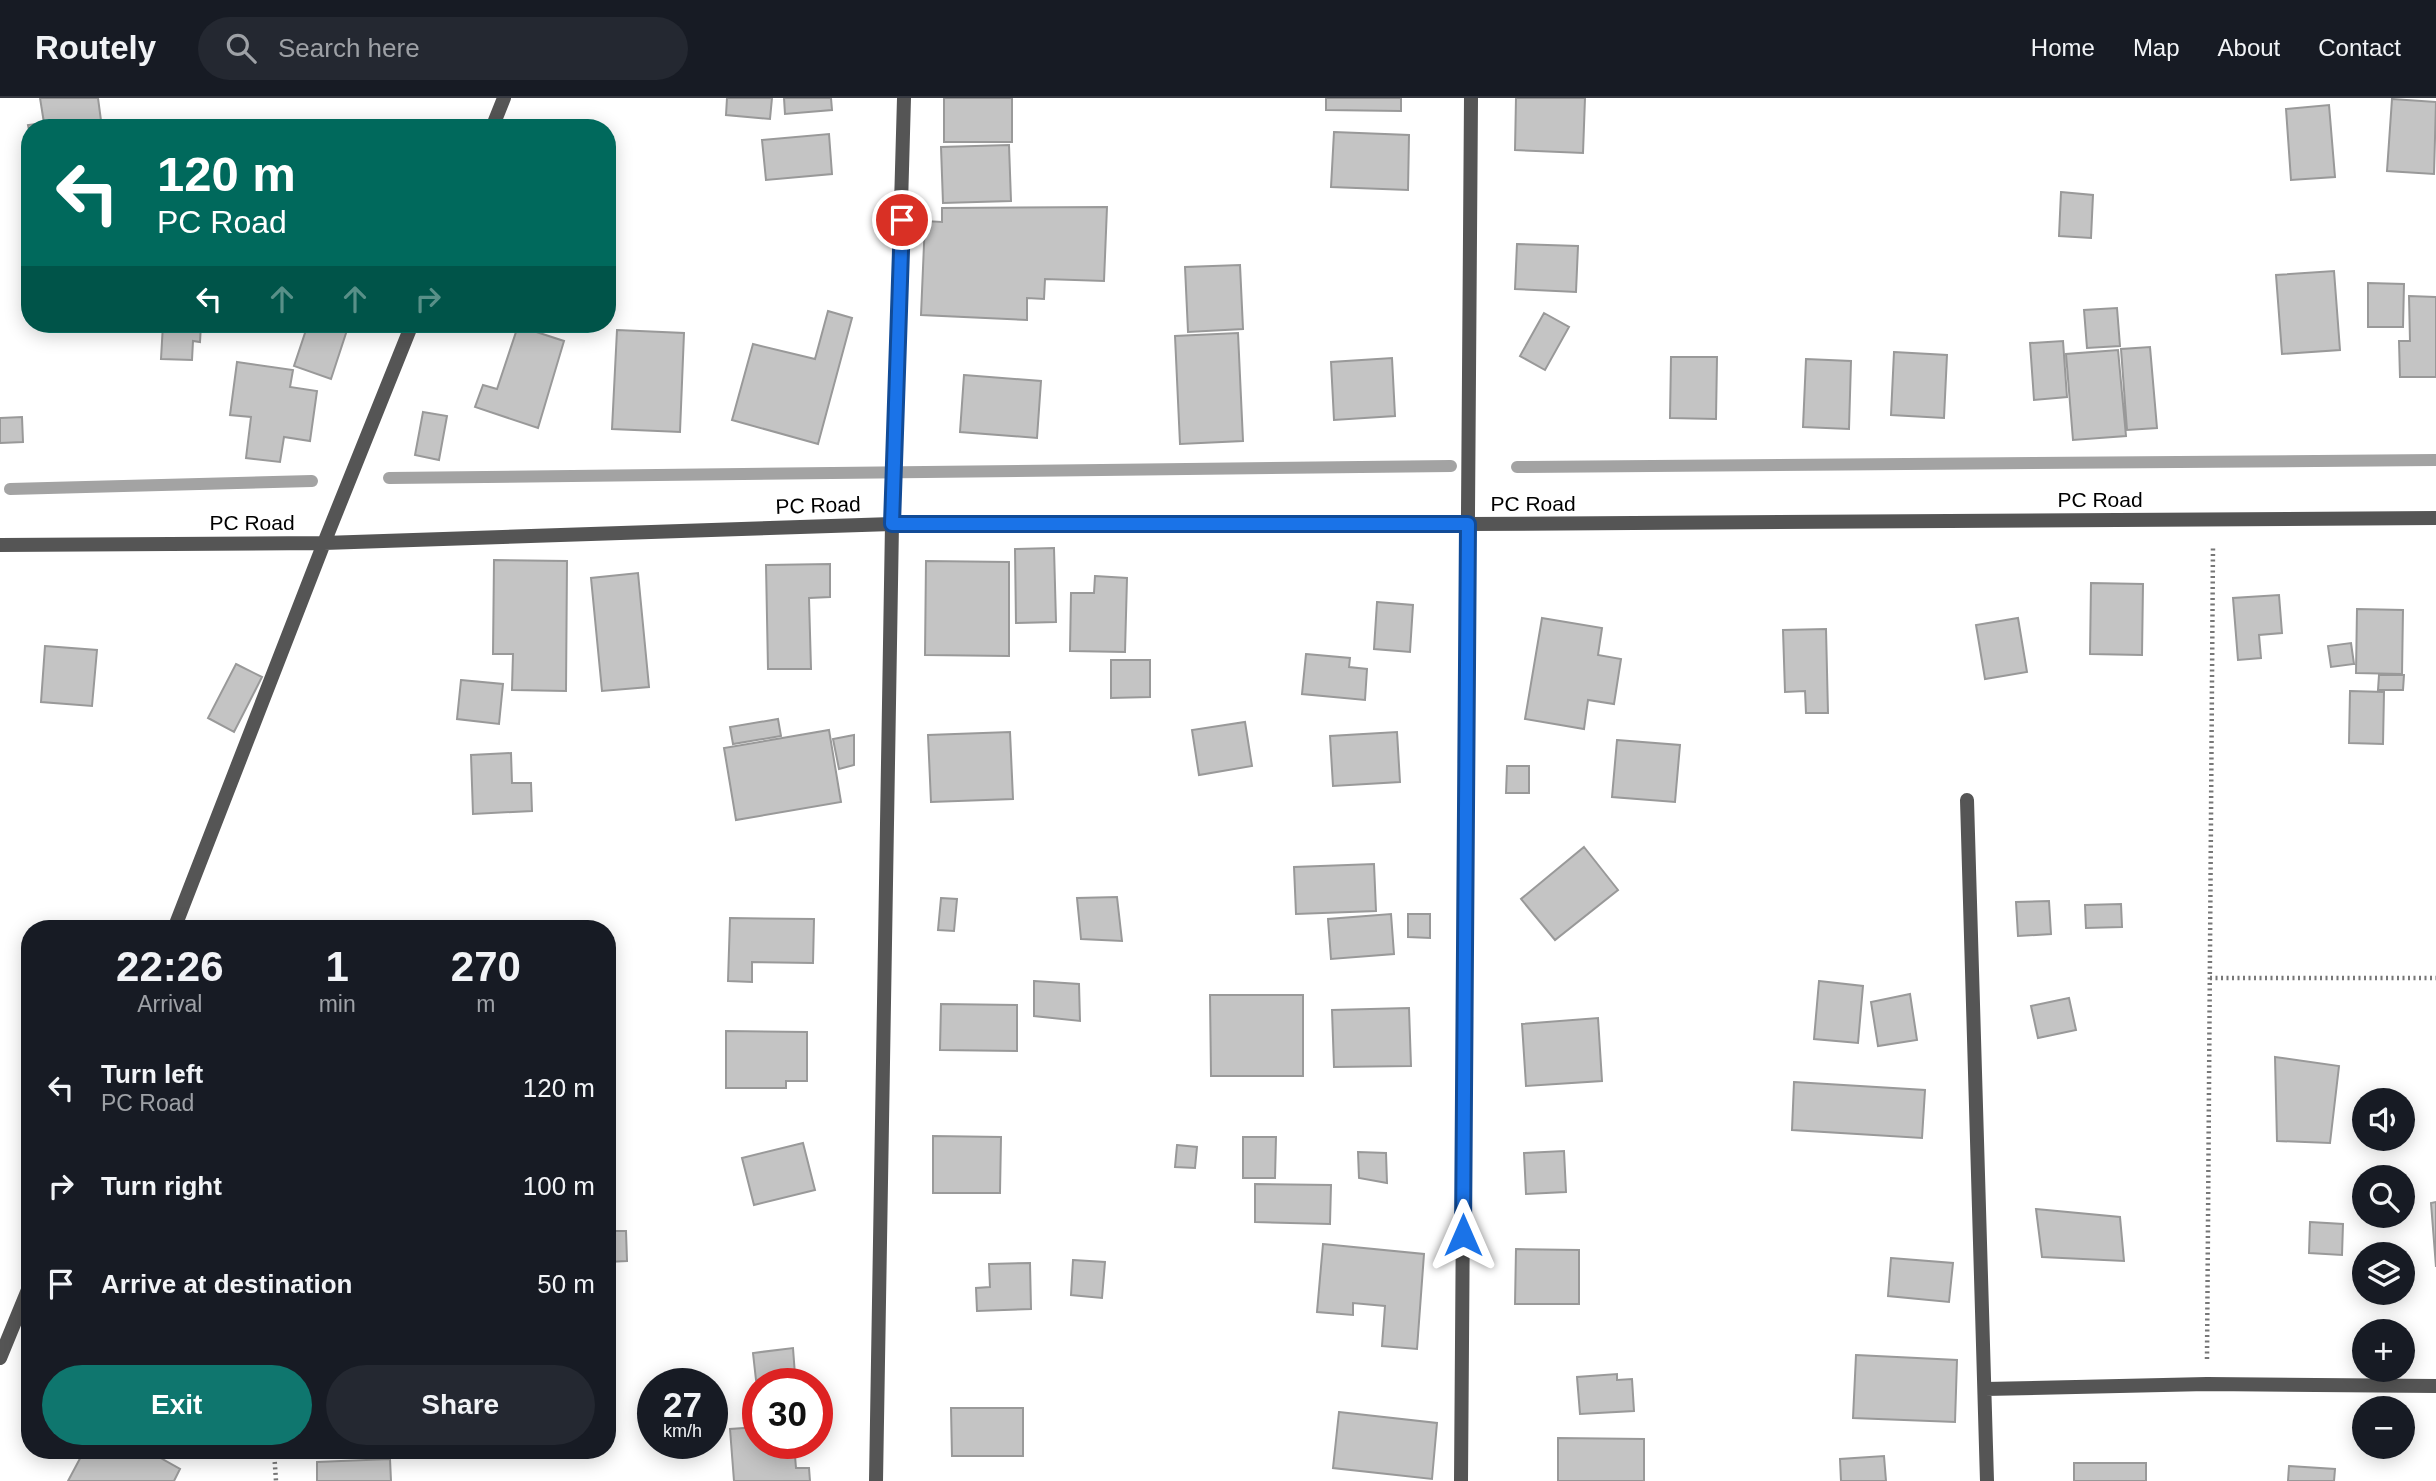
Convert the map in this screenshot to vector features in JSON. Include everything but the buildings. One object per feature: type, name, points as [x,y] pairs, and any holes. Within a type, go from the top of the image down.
[{"type":"street","points":[[496,119],[504,98]]},
{"type":"street","points":[[876,1481],[892,524],[904,98]]},
{"type":"street","points":[[1461,1481],[1471,98]]},
{"type":"street","points":[[177,920],[408,333]]},
{"type":"street","name":"PC Road","points":[[0,545],[324,543],[892,524],[1468,524],[2436,518]]},
{"type":"street","points":[[1967,800],[1987,1481]]},
{"type":"street","points":[[0,1357],[21,1307]]},
{"type":"street","points":[[1985,1389],[2207,1384],[2436,1386]]},
{"type":"path","points":[[2207,1384],[2214,520]]},
{"type":"path","points":[[2210,978],[2436,978]]},
{"type":"path","points":[[275,1459],[276,1481]]},
{"type":"waterway","points":[[1517,467],[2436,460]]},
{"type":"waterway","points":[[389,478],[1451,466]]},
{"type":"waterway","points":[[10,489],[312,481]]},
{"type":"route","points":[[902,220],[892,524],[1468,524],[1463,1235]]}]
